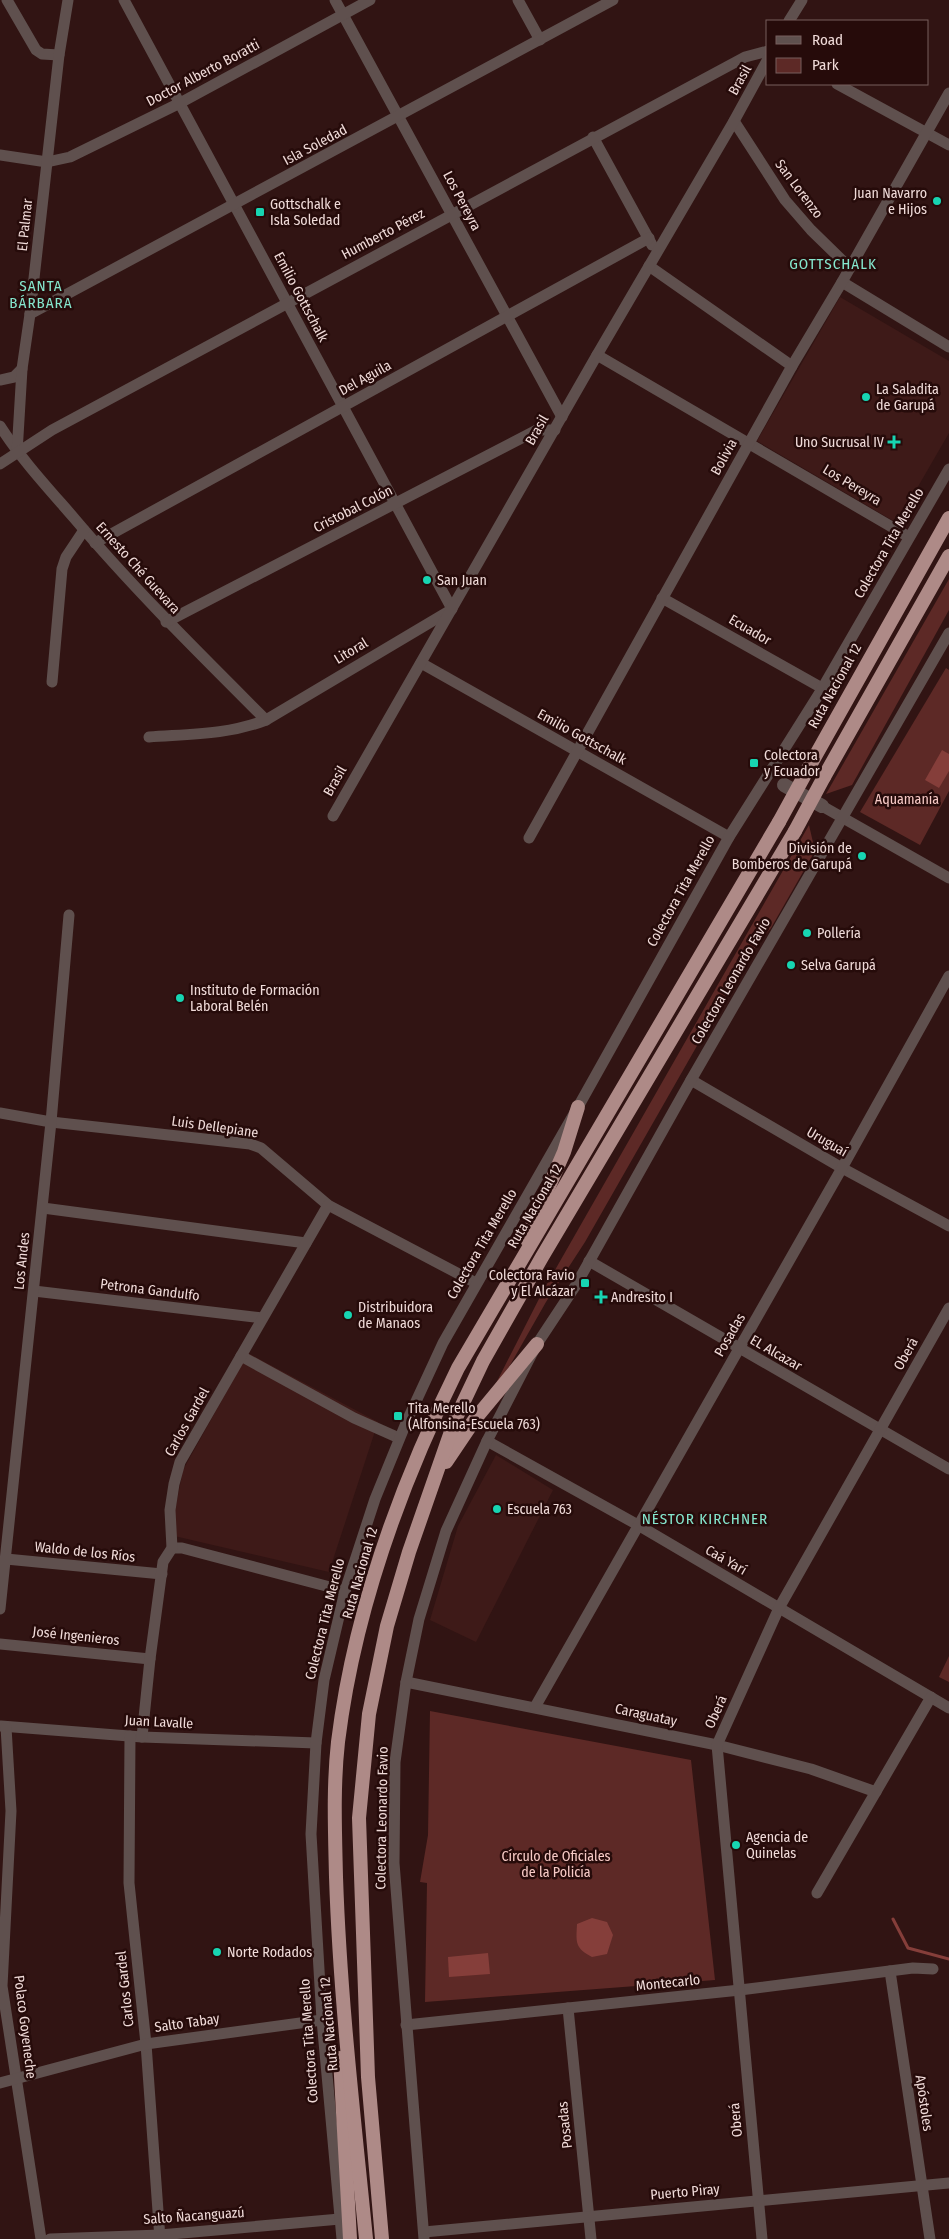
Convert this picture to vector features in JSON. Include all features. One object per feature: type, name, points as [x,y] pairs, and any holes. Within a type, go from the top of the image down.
[{"type":"highway","name":"Ruta Nacional 12","points":[[366,2239],[338,1943],[334,1821],[338,1753],[347,1690],[362,1621],[384,1542],[435,1415],[458,1368],[779,822],[949,518]]},
{"type":"highway","points":[[382,2239],[368,2077],[359,1818],[369,1714],[387,1626],[430,1488],[455,1420],[483,1361],[547,1249],[795,830],[949,556]]},
{"type":"highway","points":[[499,1299],[564,1152],[578,1107]]},
{"type":"highway","points":[[430,1488],[475,1419],[537,1344]]},
{"type":"highway","points":[[343,2002],[340,2068],[350,2239]]},
{"type":"street","points":[[7,0],[36,50],[42,54],[59,55]]},
{"type":"street","name":"El Palmar","points":[[17,453],[22,369],[30,314],[59,55],[68,0]]},
{"type":"street","name":"Emilio Gottschalk","points":[[124,0],[452,609]]},
{"type":"street","name":"Los Pereyra","points":[[335,0],[562,417]]},
{"type":"street","name":"Doctor Alberto Boratti","points":[[47,162],[70,157],[180,103],[370,0]]},
{"type":"street","points":[[518,0],[540,40]]},
{"type":"street","name":"Isla Soledad","points":[[30,314],[613,0]]},
{"type":"street","points":[[790,20],[802,0]]},
{"type":"street","name":"Humberto Pérez","points":[[0,464],[52,430],[593,137],[744,57],[766,52]]},
{"type":"street","name":"Brasil","points":[[333,816],[766,64]]},
{"type":"street","points":[[839,85],[949,145]]},
{"type":"street","name":"Bolivia","points":[[529,838],[792,366],[949,93]]},
{"type":"street","name":"San Lorenzo","points":[[734,121],[785,200],[811,230],[850,268]]},
{"type":"street","points":[[593,137],[657,253]]},
{"type":"street","points":[[0,155],[47,162]]},
{"type":"street","name":"Del Aguila","points":[[95,543],[649,238]]},
{"type":"street","points":[[650,266],[792,366]]},
{"type":"street","points":[[842,282],[949,347]]},
{"type":"street","name":"Los Pereyra","points":[[597,355],[750,442],[909,537]]},
{"type":"street","points":[[0,380],[14,377],[22,369]]},
{"type":"street","name":"Ernesto Ché Guevara","points":[[0,426],[17,453],[166,622],[266,720]]},
{"type":"street","name":"Cristobal Colón","points":[[166,622],[537,430],[555,430]]},
{"type":"street","name":"Colectora Tita Merello","points":[[342,2239],[322,2020],[311,1834],[316,1743],[324,1680],[345,1591],[375,1499],[399,1438],[443,1343],[476,1283],[578,1107],[729,836],[822,688],[949,468]]},
{"type":"street","points":[[52,682],[62,569],[66,557],[84,530]]},
{"type":"street","name":"Ecuador","points":[[662,598],[822,688]]},
{"type":"street","name":"Litoral","points":[[149,737],[218,733],[244,729],[266,720],[452,609]]},
{"type":"street","name":"Colectora Leonardo Favio","points":[[424,2235],[394,1863],[395,1762],[406,1682],[418,1619],[446,1531],[487,1441],[537,1344],[576,1285],[691,1080],[843,817],[944,653],[949,633]]},
{"type":"street","name":"Emilio Gottschalk","points":[[421,663],[576,752],[729,836]]},
{"type":"street","points":[[767,775],[949,878]]},
{"type":"street","name":"Los Andes","points":[[0,1609],[52,1122],[69,915]]},
{"type":"street","name":"Posadas","points":[[534,1707],[842,1168],[949,976]]},
{"type":"street","name":"Uruguaí","points":[[691,1080],[842,1168],[949,1226]]},
{"type":"street","name":"Luis Dellepiane","points":[[0,1112],[52,1122],[250,1144],[261,1148],[328,1205],[476,1283]]},
{"type":"street","name":"Carlos Gardel","points":[[142,1737],[163,1562],[172,1548],[170,1510],[180,1462],[328,1205]]},
{"type":"street","points":[[42,1208],[306,1242]]},
{"type":"street","name":"EL Alcazar","points":[[589,1261],[949,1469]]},
{"type":"street","name":"Petrona Gandulfo","points":[[34,1291],[262,1318]]},
{"type":"street","name":"Oberá","points":[[762,2239],[717,1745],[779,1608],[949,1308]]},
{"type":"street","points":[[241,1356],[354,1418],[399,1438]]},
{"type":"street","name":"Caá Yarí","points":[[487,1441],[638,1526],[949,1708]]},
{"type":"street","points":[[172,1548],[182,1548],[345,1591]]},
{"type":"street","name":"Waldo de los Ríos","points":[[6,1559],[162,1574]]},
{"type":"street","name":"José Ingenieros","points":[[0,1644],[150,1659]]},
{"type":"street","name":"Caraguatay","points":[[406,1682],[717,1745],[811,1769],[876,1792]]},
{"type":"street","points":[[817,1893],[931,1697]]},
{"type":"street","name":"Juan Lavalle","points":[[3,1726],[142,1737],[316,1743]]},
{"type":"street","name":"Polaco Goyeneche","points":[[3,1726],[11,1811],[2,1986],[41,2239]]},
{"type":"street","name":"Carlos Gardel","points":[[130,1736],[129,1883],[146,2044],[160,2237]]},
{"type":"street","name":"Montecarlo","points":[[406,2025],[740,1990],[913,1968],[933,1969]]},
{"type":"street","name":"Apóstoles","points":[[890,1971],[930,2239]]},
{"type":"street","name":"Posadas","points":[[568,2008],[591,2239]]},
{"type":"street","name":"Salto Tabay","points":[[0,2083],[146,2044],[322,2020]]},
{"type":"street","name":"Puerto Piray","points":[[424,2235],[589,2216],[949,2183]]},
{"type":"street","name":"Salto Ñacanguazú","points":[[50,2239],[160,2237],[340,2219]]},
{"type":"shaded area","name":"La Saladita de Garupá","points":[[840,297],[949,361],[949,433],[897,523],[757,441]]},
{"type":"shaded area","points":[[942,750],[949,754],[949,771],[939,788],[925,780]]},
{"type":"shaded area","points":[[248,1353],[378,1422],[329,1572],[170,1535],[183,1470]]},
{"type":"shaded area","points":[[496,1455],[553,1490],[476,1642],[430,1620],[458,1526]]},
{"type":"shaded area","points":[[592,1918],[607,1922],[613,1935],[607,1954],[592,1957],[582,1951],[578,1944],[577,1924]]},
{"type":"shaded area","points":[[488,1953],[490,1974],[449,1977],[448,1957]]},
{"type":"green space","points":[[949,579],[949,610],[852,785],[826,794]]},
{"type":"green space","name":"Aquamanía","points":[[946,668],[949,670],[949,791],[920,845],[860,812]]},
{"type":"green space","points":[[809,825],[815,851],[771,928],[758,943],[710,1023],[585,1242],[546,1302],[505,1374],[491,1393],[543,1291]]},
{"type":"green space","points":[[949,1656],[949,1682],[939,1677]]},
{"type":"green space","name":"Círculo de Oficiales de la Policía","points":[[430,1711],[691,1760],[715,1980],[425,2002],[427,1883],[420,1882],[428,1835]]},
{"type":"waterway","points":[[893,1919],[908,1948],[949,1959]]},
{"type":"place","name":"Juan Navarro e Hijos","points":[[937,201]]},
{"type":"place","name":"Gottschalk e Isla Soledad","points":[[260,212]]},
{"type":"place","name":"La Saladita de Garupá","points":[[866,397]]},
{"type":"place","name":"Uno Sucrusal IV","points":[[894,442]]},
{"type":"place","name":"San Juan","points":[[427,580]]},
{"type":"place","name":"Colectora y Ecuador","points":[[754,763]]},
{"type":"place","name":"División de Bomberos de Garupá","points":[[862,856]]},
{"type":"place","name":"Pollería","points":[[807,933]]},
{"type":"place","name":"Selva Garupá","points":[[791,965]]},
{"type":"place","name":"Instituto de Formación Laboral Belén","points":[[180,998]]},
{"type":"place","name":"Colectora Favio y El Alcázar","points":[[585,1283]]},
{"type":"place","name":"Andresito I","points":[[601,1297]]},
{"type":"place","name":"Distribuidora de Manaos","points":[[348,1315]]},
{"type":"place","name":"Tita Merello (Alfonsina-Escuela 763)","points":[[398,1416]]},
{"type":"place","name":"Escuela 763","points":[[497,1509]]},
{"type":"place","name":"Agencia de Quinelas","points":[[736,1845]]},
{"type":"place","name":"Norte Rodados","points":[[217,1952]]},
{"type":"district","name":"GOTTSCHALK","points":[[833,264]]},
{"type":"district","name":"SANTA BÁRBARA","points":[[41,294]]},
{"type":"district","name":"NÉSTOR KIRCHNER","points":[[705,1519]]}]
